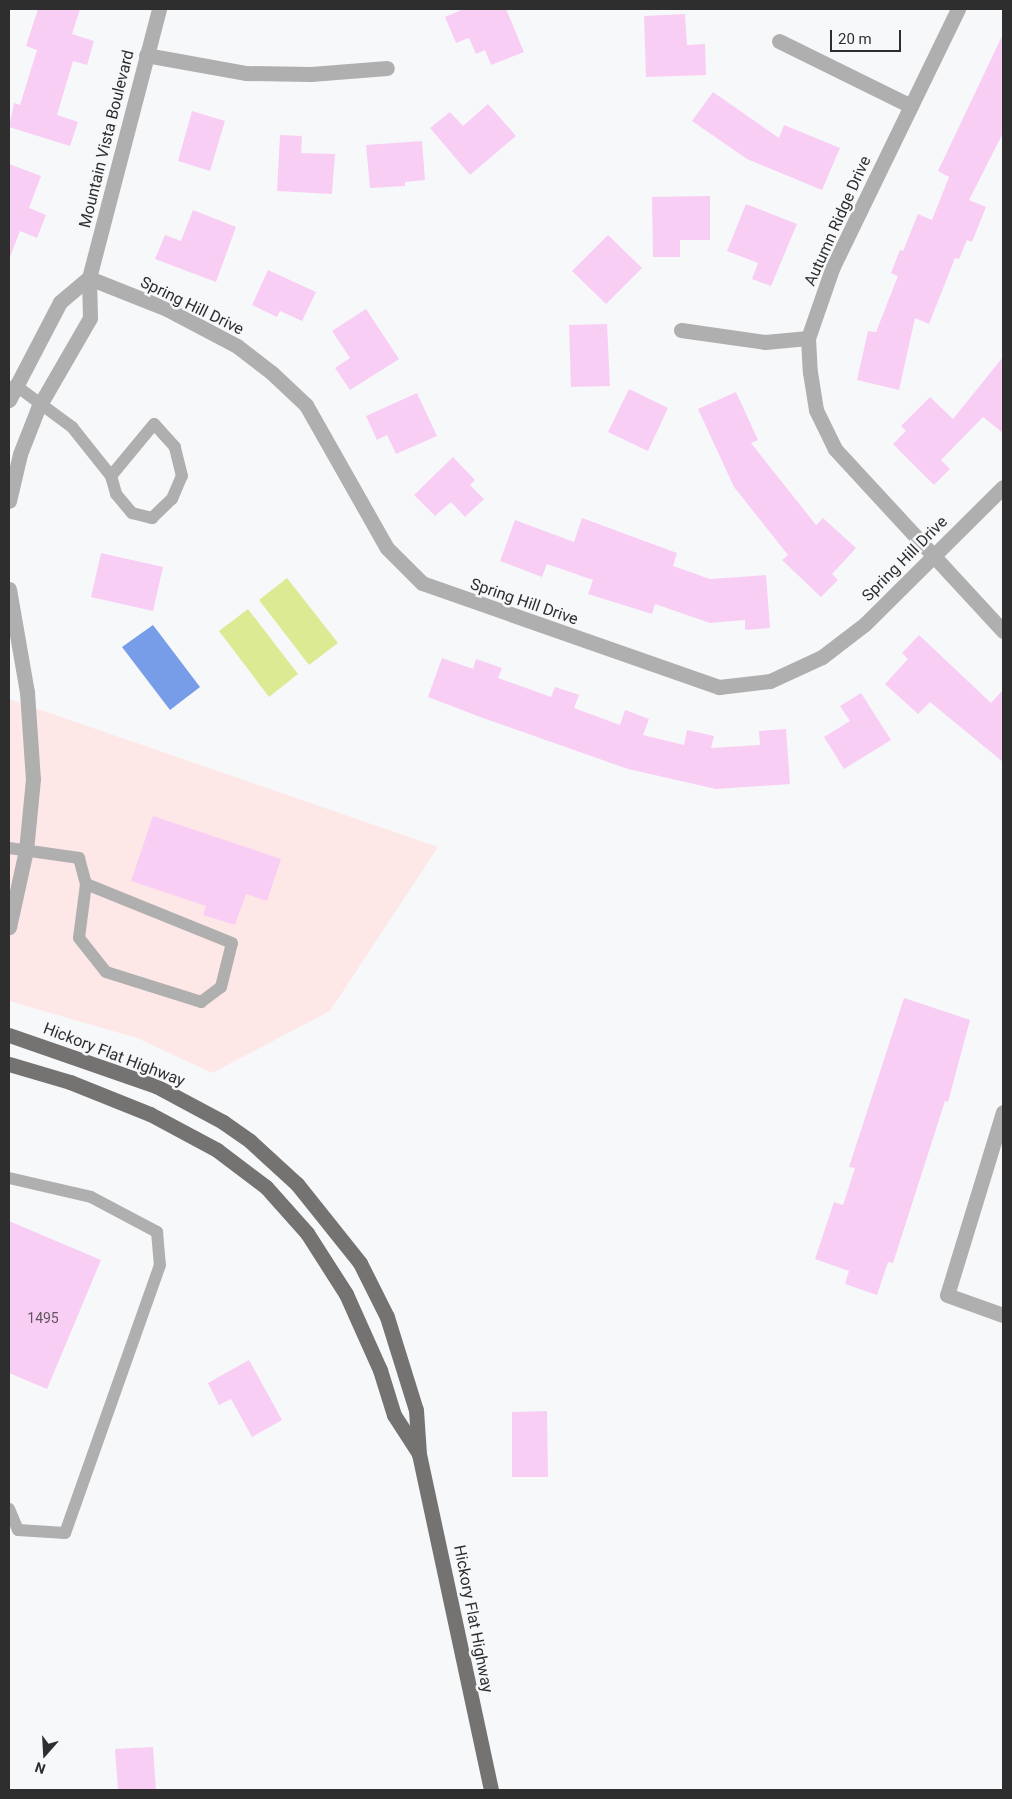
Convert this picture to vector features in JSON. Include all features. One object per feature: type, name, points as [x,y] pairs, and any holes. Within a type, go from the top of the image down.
[{"type":"main road","name":"Hickory Flat Highway","points":[[9,1035],[148,1083],[192,1104],[250,1141],[297,1184],[351,1250],[387,1317],[416,1410],[419,1454],[491,1790]]},
{"type":"main road","name":"Hickory Flat Highway","points":[[9,1064],[70,1082],[150,1114],[217,1150],[266,1187],[308,1233],[346,1294],[380,1370],[394,1415],[419,1454]]},
{"type":"street","name":"Mountain Vista Boulevard","points":[[9,501],[12,470],[40,405],[90,318],[88,278],[159,9]]},
{"type":"street","name":"Autumn Ridge Drive","points":[[958,9],[833,266],[808,338],[816,410],[836,450],[1003,631]]},
{"type":"street","points":[[779,41],[911,106]]},
{"type":"street","points":[[146,55],[246,73],[311,74],[387,68]]},
{"type":"street","points":[[9,400],[15,385],[60,302],[88,278]]},
{"type":"street","name":"Spring Hill Drive","points":[[88,278],[167,309],[237,346],[272,373],[306,405],[387,548],[422,583],[719,688],[770,681],[822,657],[865,624],[1003,487]]},
{"type":"street","points":[[682,330],[765,342],[808,338]]},
{"type":"street","points":[[9,589],[27,692],[33,752],[26,850],[9,927]]},
{"type":"street","points":[[1003,1112],[947,1294],[1003,1315]]},
{"type":"lane","points":[[15,385],[40,405],[72,426],[111,476],[116,494],[132,513],[152,518],[172,499],[182,476],[175,447],[154,424],[111,476]]},
{"type":"lane","points":[[9,848],[78,858],[86,884],[79,938],[106,972],[201,1002],[222,987],[232,943],[86,884]]},
{"type":"lane","points":[[9,1178],[91,1197],[157,1232],[160,1265],[64,1533],[18,1530],[9,1509]]},
{"type":"shaded area","points":[[9,699],[438,847],[330,1011],[212,1073],[137,1038],[9,1001]]},
{"type":"green space","points":[[287,578],[338,643],[309,665],[259,600]]},
{"type":"green space","points":[[248,609],[298,674],[269,697],[219,631]]},
{"type":"water","points":[[153,625],[200,687],[170,710],[122,647]]},
{"type":"building","points":[[38,9],[80,9],[72,34],[94,41],[87,65],[73,61],[57,115],[78,122],[70,146],[9,127],[14,103],[20,105],[37,50],[26,46]]},
{"type":"building","points":[[464,9],[506,9],[524,52],[491,65],[485,50],[476,54],[469,38],[456,43],[445,17]]},
{"type":"building","points":[[685,14],[687,45],[705,44],[706,75],[646,77],[644,16]]},
{"type":"building","points":[[1003,34],[1003,133],[969,200],[986,207],[972,242],[967,240],[959,259],[955,258],[929,324],[915,318],[899,390],[857,380],[868,331],[876,332],[898,276],[891,273],[900,250],[903,251],[918,214],[932,220],[949,177],[938,171]]},
{"type":"building","points":[[713,92],[779,138],[784,125],[840,148],[822,190],[747,159],[692,121]]},
{"type":"building","points":[[488,104],[516,136],[470,175],[430,128],[450,112],[463,126]]},
{"type":"building","points":[[192,111],[225,121],[210,171],[178,161]]},
{"type":"building","points":[[280,135],[302,136],[301,153],[335,154],[332,194],[277,191]]},
{"type":"building","points":[[422,141],[425,180],[405,182],[405,186],[370,188],[366,145]]},
{"type":"building","points":[[9,164],[41,176],[29,208],[46,215],[37,238],[20,231],[10,257]]},
{"type":"building","points":[[710,196],[710,240],[680,240],[680,257],[653,257],[652,197]]},
{"type":"building","points":[[746,204],[797,224],[771,286],[752,279],[758,263],[727,251]]},
{"type":"building","points":[[193,210],[236,227],[216,282],[155,259],[165,235],[181,241]]},
{"type":"building","points":[[608,235],[642,268],[606,304],[572,271]]},
{"type":"building","points":[[268,270],[316,292],[302,321],[280,311],[277,317],[252,305]]},
{"type":"building","points":[[366,309],[399,359],[350,390],[335,368],[350,358],[332,331]]},
{"type":"building","points":[[607,324],[610,386],[571,387],[569,325]]},
{"type":"building","points":[[1003,357],[1003,433],[983,417],[941,460],[950,469],[934,485],[893,444],[906,431],[901,426],[930,397],[953,419]]},
{"type":"building","points":[[629,389],[668,408],[648,451],[608,432]]},
{"type":"building","points":[[736,392],[758,440],[751,443],[816,525],[823,518],[856,548],[832,574],[838,580],[821,597],[782,560],[788,555],[734,487],[698,409]]},
{"type":"building","points":[[417,393],[437,436],[396,454],[387,435],[377,440],[366,416]]},
{"type":"building","points":[[453,457],[475,480],[470,485],[484,499],[465,517],[451,502],[435,516],[414,495]]},
{"type":"building","points":[[582,518],[677,553],[673,566],[710,579],[766,575],[770,628],[745,630],[745,620],[710,623],[655,604],[652,614],[588,594],[593,580],[547,564],[542,577],[500,561],[515,520],[574,542]]},
{"type":"building","points":[[101,553],[163,567],[153,611],[91,597]]},
{"type":"building","points":[[919,635],[991,703],[1003,690],[1003,762],[930,702],[918,714],[885,684],[908,659],[902,653]]},
{"type":"building","points":[[442,658],[473,669],[476,659],[502,668],[498,678],[551,697],[555,687],[579,695],[574,708],[620,725],[625,710],[649,719],[643,735],[684,745],[687,730],[714,736],[711,748],[760,745],[759,731],[786,729],[790,784],[716,789],[628,769],[483,718],[428,697]]},
{"type":"building","points":[[861,693],[891,740],[844,769],[824,737],[850,721],[840,706]]},
{"type":"building","points":[[153,816],[281,859],[267,901],[246,894],[235,925],[203,915],[206,906],[131,881]]},
{"type":"building","points":[[904,998],[970,1020],[948,1102],[945,1101],[893,1263],[888,1262],[877,1295],[845,1284],[849,1271],[815,1259],[834,1202],[843,1205],[855,1168],[849,1167]]},
{"type":"building","points":[[9,1221],[101,1260],[47,1389],[9,1373]]},
{"type":"building","points":[[249,1360],[282,1420],[252,1437],[231,1399],[219,1405],[208,1383]]},
{"type":"building","points":[[547,1411],[548,1477],[512,1477],[512,1412]]},
{"type":"building","points":[[153,1747],[156,1790],[118,1790],[115,1749]]}]
